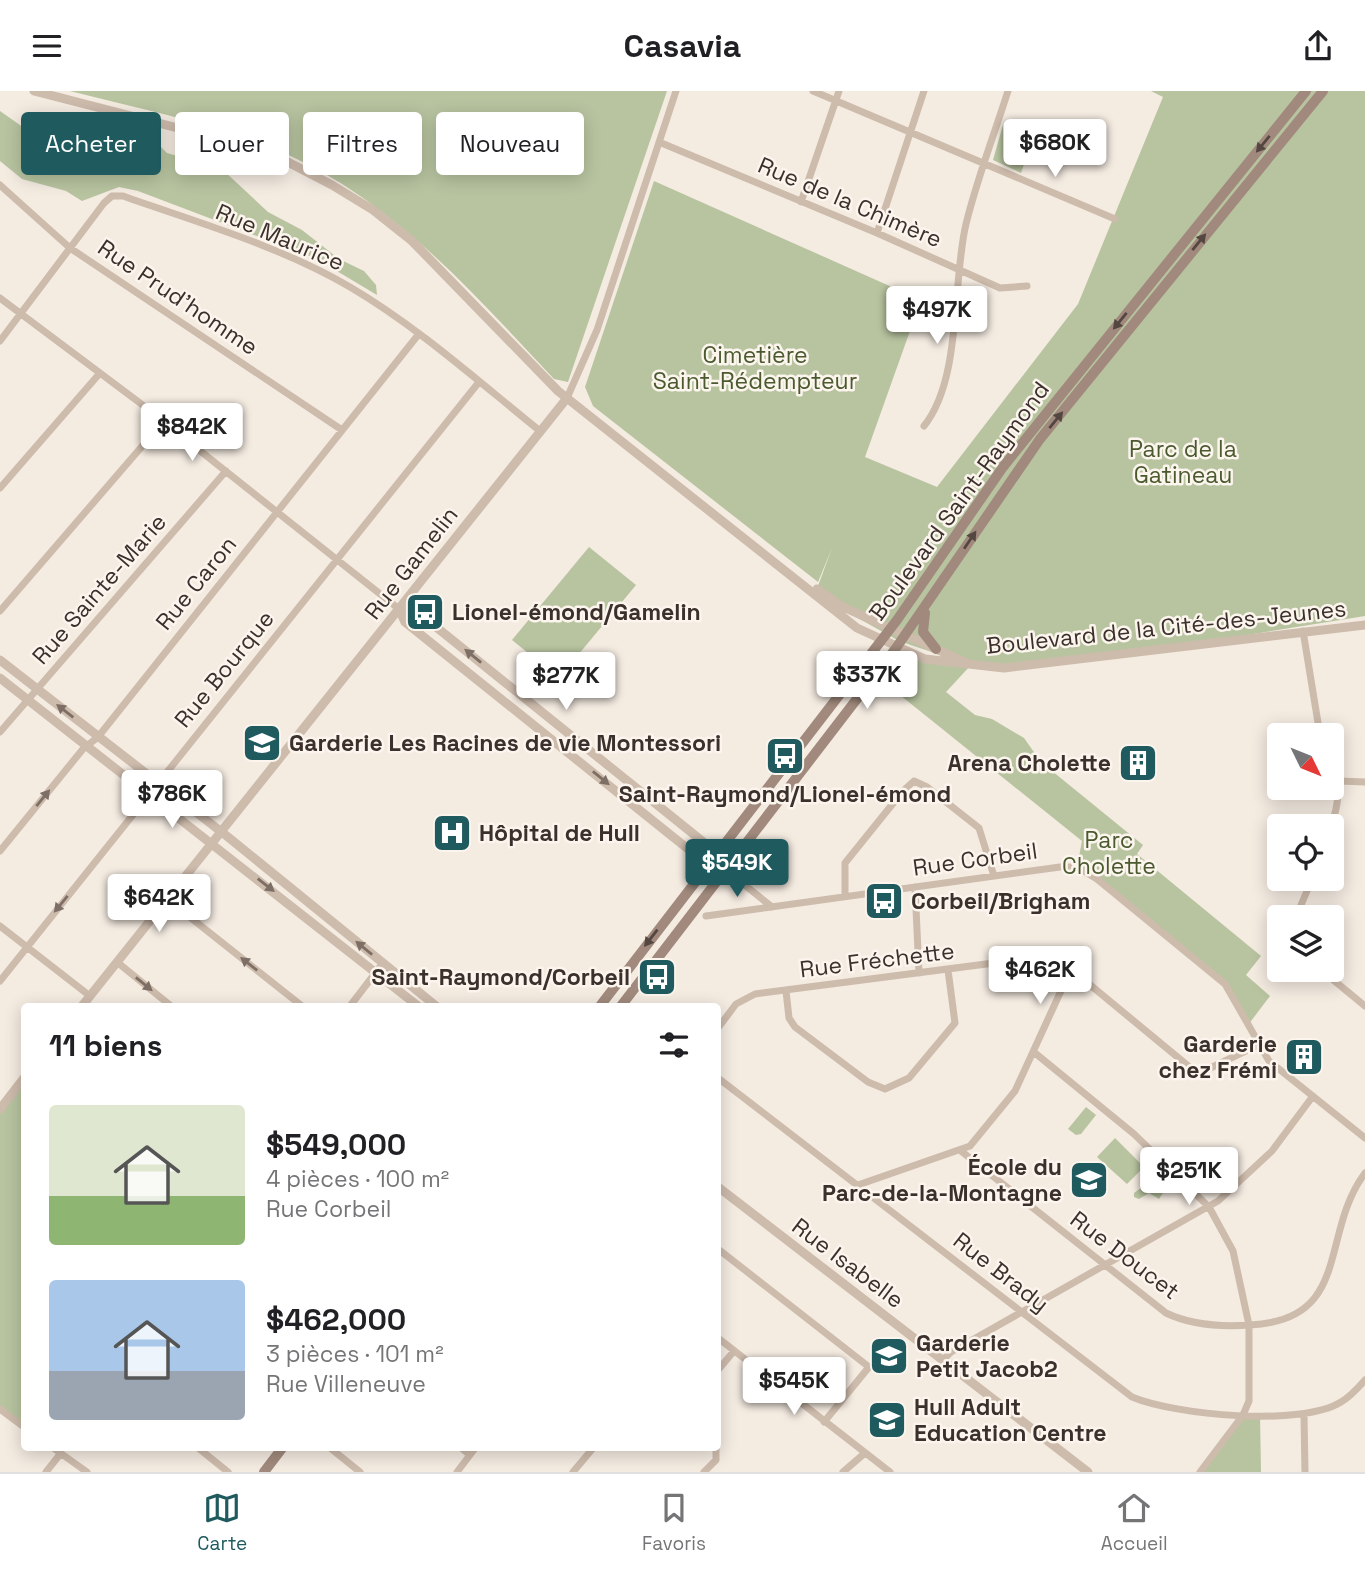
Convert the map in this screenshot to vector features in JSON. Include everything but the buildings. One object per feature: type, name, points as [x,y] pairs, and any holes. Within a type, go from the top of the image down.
[{"type":"main road","name":"Boulevard Saint-Raymond","points":[[602,1003],[890,629],[1003,467],[1306,91]]},
{"type":"main road","name":"Boulevard Saint-Raymond","points":[[623,1003],[896,648],[1041,439],[1323,91]]},
{"type":"main road","points":[[932,597],[922,627],[925,636],[936,649]]},
{"type":"main road","points":[[264,1472],[280,1451]]},
{"type":"street","name":"Boulevard de la Cité-des-Jeunes","points":[[34,91],[236,142],[282,159],[373,210],[412,241],[567,398],[803,582],[844,618],[896,648],[938,662],[1004,668],[1365,625]]},
{"type":"street","name":"Rue Gamelin","points":[[84,1003],[567,398],[597,330],[676,91]]},
{"type":"street","points":[[813,91],[1115,219]]},
{"type":"street","points":[[801,202],[839,91]]},
{"type":"street","points":[[877,233],[924,91]]},
{"type":"street","points":[[924,426],[938,405],[956,324],[966,223],[1008,91]]},
{"type":"street","name":"Rue de la Chimère","points":[[659,142],[877,233],[1000,288],[1027,286]]},
{"type":"street","name":"Rue Prud'homme","points":[[0,185],[70,248],[342,430]]},
{"type":"street","name":"Rue Maurice","points":[[0,341],[104,203],[113,196],[123,196],[299,261],[358,292],[418,335],[540,431]]},
{"type":"street","points":[[0,298],[19,315],[100,373],[400,609],[405,622],[708,865],[726,870],[772,907]]},
{"type":"street","name":"Rue Caron","points":[[0,851],[86,745],[98,737],[418,335]]},
{"type":"street","points":[[0,488],[100,373]]},
{"type":"street","name":"Rue Bourque","points":[[0,981],[479,382]]},
{"type":"street","points":[[0,611],[163,422]]},
{"type":"street","name":"Rue Sainte-Marie","points":[[0,732],[226,471]]},
{"type":"street","name":"Boulevard de la Cité-des-Jeunes","points":[[803,582],[841,606],[970,665]]},
{"type":"street","points":[[400,609],[415,610],[717,853],[726,870]]},
{"type":"street","points":[[1303,631],[1318,723]]},
{"type":"street","points":[[0,660],[158,782],[432,1003]]},
{"type":"street","points":[[0,678],[414,1003]]},
{"type":"street","points":[[845,895],[845,863],[902,791],[914,781],[926,787],[979,828],[995,876]]},
{"type":"street","points":[[1344,781],[1365,782]]},
{"type":"street","name":"Rue Corbeil","points":[[706,916],[1060,867],[1085,870],[1225,984],[1269,1061],[1365,1138]]},
{"type":"street","points":[[915,887],[919,974]]},
{"type":"street","points":[[167,899],[298,1003]]},
{"type":"street","points":[[0,926],[90,996]]},
{"type":"street","name":"Rue Fréchette","points":[[721,1024],[736,1004],[747,996],[1048,956],[1060,960],[1198,1074],[1258,1045]]},
{"type":"street","points":[[117,962],[167,1003]]},
{"type":"street","points":[[352,1003],[383,963]]},
{"type":"street","points":[[858,1185],[970,1146],[1010,1098],[1035,1053],[1071,969]]},
{"type":"street","points":[[786,991],[789,1018],[795,1027],[868,1082],[886,1089],[909,1077],[955,1023],[948,970]]},
{"type":"street","points":[[1336,982],[1365,1006]]},
{"type":"street","points":[[1035,1053],[1133,1133],[1209,1207],[1233,1251],[1249,1325],[1249,1401],[1243,1415],[1200,1472]]},
{"type":"street","name":"Rue Brady","points":[[721,1080],[1132,1397],[1162,1407],[1243,1415],[1304,1415],[1342,1402],[1365,1380]]},
{"type":"street","points":[[0,1109],[21,1082]]},
{"type":"street","points":[[943,1360],[1209,1207],[1272,1151],[1313,1096]]},
{"type":"street","name":"Rue Doucet","points":[[961,1151],[1174,1317],[1220,1325],[1249,1325],[1292,1318],[1318,1294],[1348,1205],[1365,1173]]},
{"type":"street","name":"Rue Isabelle","points":[[721,1189],[1088,1472]]},
{"type":"street","points":[[721,1251],[869,1367],[824,1422]]},
{"type":"street","points":[[721,1340],[890,1472]]},
{"type":"street","points":[[721,1366],[734,1351]]},
{"type":"street","points":[[0,1409],[21,1425]]},
{"type":"street","points":[[1304,1415],[1305,1472]]},
{"type":"street","points":[[58,1451],[87,1472]]},
{"type":"street","points":[[202,1451],[228,1472]]},
{"type":"street","points":[[335,1451],[360,1472]]},
{"type":"street","points":[[465,1451],[470,1455]]},
{"type":"street","points":[[457,1472],[473,1451]]},
{"type":"street","points":[[573,1472],[590,1451]]},
{"type":"street","points":[[704,1472],[716,1460],[716,1451]]},
{"type":"street","points":[[46,1472],[61,1453]]},
{"type":"street","points":[[843,1472],[866,1453]]},
{"type":"green space","points":[[70,91],[667,91],[568,382],[554,379],[428,250],[394,221],[326,175],[422,175],[422,112],[303,112],[303,163],[289,156],[289,112],[175,112],[175,117]]},
{"type":"green space","name":"Parc de la Gatineau","points":[[1151,91],[1365,91],[1365,616],[1061,665],[971,665],[946,692],[975,715],[992,719],[1024,738],[1041,762],[1143,845],[1137,854],[1261,956],[1246,975],[1270,996],[1248,1025],[1225,984],[1077,867],[1082,841],[875,675],[896,648],[967,664],[899,641],[815,594],[832,548],[818,582],[593,406],[585,387],[654,181],[921,300],[865,457],[937,487],[1078,304],[1163,97]]},
{"type":"green space","points":[[0,111],[21,126],[21,175],[161,175],[161,147],[175,155],[175,175],[228,175],[268,212],[302,230],[339,259],[364,271],[376,285],[377,295],[315,258],[138,191],[119,187],[82,201],[66,191],[22,179],[0,161]]},
{"type":"green space","points":[[1003,125],[1033,138],[1021,173],[993,160]]},
{"type":"green space","points":[[589,547],[636,585],[559,678],[512,640]]},
{"type":"green space","points":[[21,1082],[20,1424],[0,1409],[0,1109]]},
{"type":"green space","points":[[1086,1107],[1096,1115],[1081,1134],[1076,1135],[1068,1129]]},
{"type":"green space","points":[[1115,1138],[1144,1167],[1127,1184],[1097,1157]]},
{"type":"green space","points":[[1153,1179],[1159,1179],[1163,1184],[1163,1193],[1159,1199],[1149,1193],[1139,1199],[1134,1197],[1134,1193]]},
{"type":"green space","points":[[1260,1414],[1261,1472],[1200,1472],[1243,1415]]},
{"type":"place","name":"Lionel-émond/Gamelin","points":[[425,612]]},
{"type":"place","name":"Garderie Les Racines de vie Montessori","points":[[262,743]]},
{"type":"place","name":"Saint-Raymond/Lionel-émond","points":[[785,756]]},
{"type":"place","name":"Arena Cholette","points":[[1138,763]]},
{"type":"place","name":"Hôpital de Hull","points":[[452,833]]},
{"type":"place","name":"Corbeil/Brigham","points":[[884,901]]},
{"type":"place","name":"Saint-Raymond/Corbeil","points":[[657,977]]},
{"type":"place","name":"Garderie chez Frémi","points":[[1304,1057]]},
{"type":"place","name":"École du Parc-de-la-Montagne","points":[[1089,1180]]},
{"type":"place","name":"Garderie Petit Jacob2","points":[[889,1356]]},
{"type":"place","name":"Hull Adult Education Centre","points":[[887,1420]]},
{"type":"park label","name":"Cimetière Saint-Rédempteur","points":[[755,368]]},
{"type":"park label","name":"Parc Cholette","points":[[1109,853]]}]
